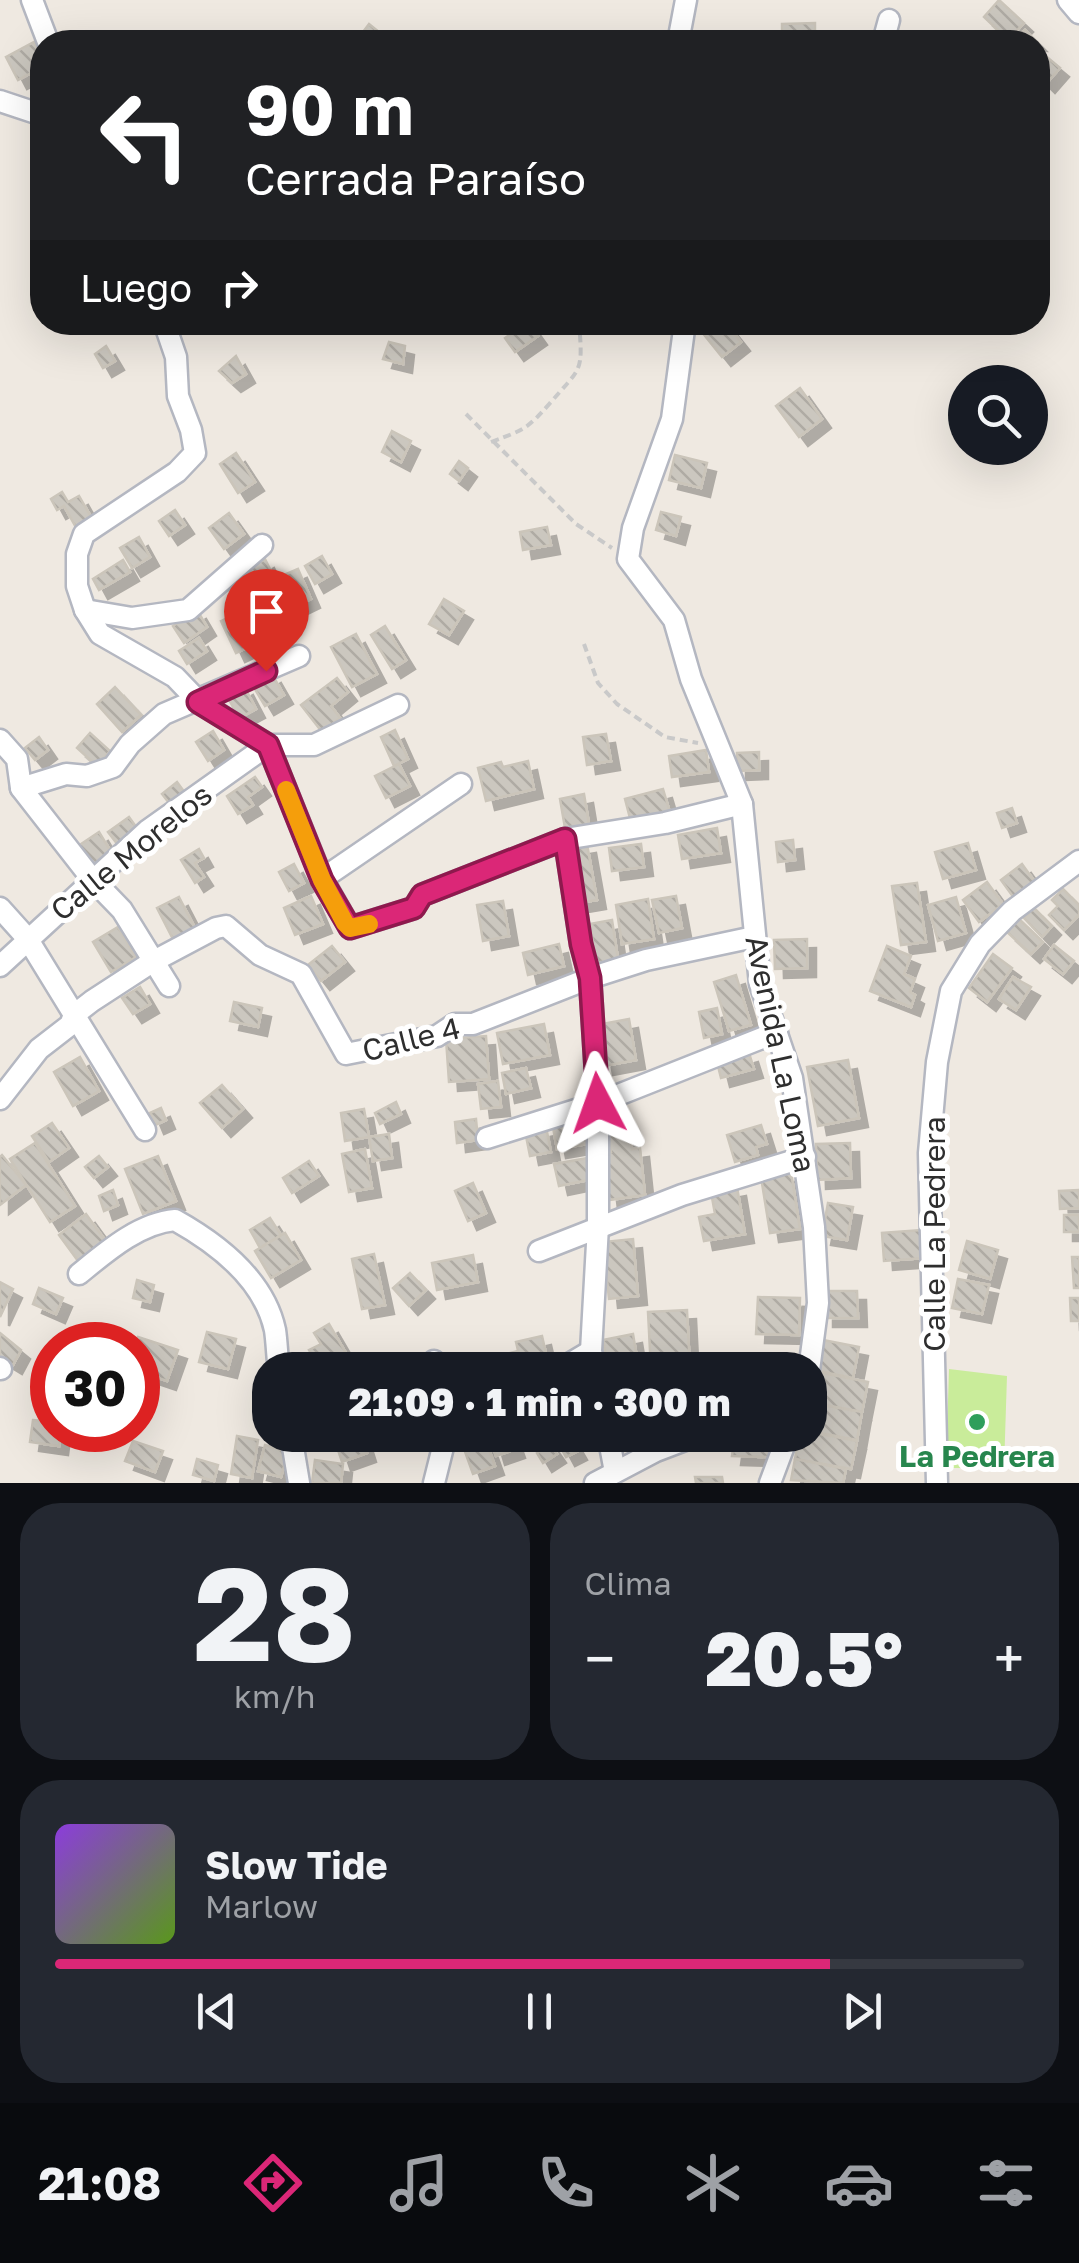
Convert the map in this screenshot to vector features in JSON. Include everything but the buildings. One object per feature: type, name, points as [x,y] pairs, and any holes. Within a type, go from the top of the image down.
[{"type":"street","points":[[32,0],[43,30]]},
{"type":"street","points":[[680,30],[686,0]]},
{"type":"street","points":[[1068,0],[1079,13]]},
{"type":"street","points":[[886,30],[889,20]]},
{"type":"street","points":[[0,101],[30,111]]},
{"type":"street","points":[[168,335],[176,358],[178,396],[195,453],[177,472],[84,534],[76,554],[77,586],[100,634],[174,677],[198,702],[268,745],[314,744],[398,705]]},
{"type":"street","points":[[628,559],[633,528],[672,419],[684,335]]},
{"type":"street","points":[[86,610],[132,618],[188,610],[262,545]]},
{"type":"street","name":"Avenida La Loma","points":[[628,559],[674,620],[690,680],[742,804],[760,984],[792,1078],[806,1157],[818,1303],[811,1352]]},
{"type":"street","points":[[21,788],[66,774],[86,776],[113,766],[130,744],[164,714],[299,656]]},
{"type":"street","points":[[0,740],[17,758],[21,788],[92,879],[122,910],[169,986]]},
{"type":"street","points":[[268,745],[322,880],[350,928],[414,908],[422,895],[565,839],[665,823],[742,804]]},
{"type":"street","name":"Calle Morelos","points":[[0,966],[147,831],[268,745]]},
{"type":"street","points":[[322,880],[461,784]]},
{"type":"street","points":[[565,839],[590,978],[598,1103],[593,1352]]},
{"type":"street","name":"Calle La Pedrera","points":[[938,1483],[929,1153],[938,1062],[951,990],[980,944],[1012,911],[1079,860]]},
{"type":"street","points":[[0,908],[27,938],[145,1130]]},
{"type":"street","name":"Calle 4","points":[[0,1099],[39,1049],[70,1025],[74,1016],[152,962],[216,928],[226,926],[260,954],[301,974],[346,1054],[437,1036],[455,1024],[473,1024],[646,960],[754,936]]},
{"type":"street","points":[[487,1138],[598,1103],[776,1032]]},
{"type":"street","points":[[540,1250],[598,1226],[806,1157]]},
{"type":"street","points":[[79,1274],[144,1228],[175,1220],[230,1255],[263,1301],[274,1328],[277,1352]]},
{"type":"street","points":[[294,1452],[299,1483]]},
{"type":"street","points":[[434,1483],[442,1452]]},
{"type":"street","points":[[611,1452],[615,1472]]},
{"type":"street","points":[[595,1483],[652,1452]]},
{"type":"street","points":[[770,1483],[782,1452]]},
{"type":"path","points":[[492,442],[524,431],[576,376],[582,354],[580,335]]},
{"type":"path","points":[[466,414],[576,524],[628,559]]},
{"type":"path","points":[[584,644],[598,684],[617,704],[665,736],[695,744],[718,742]]},
{"type":"green space","name":"La Pedrera","points":[[949,1369],[1007,1376],[1004,1468],[946,1468]]},
{"type":"slow traffic","points":[[286,790],[322,880],[345,923],[350,928],[369,924]]},
{"type":"place","name":"La Pedrera","points":[[977,1422]]},
{"type":"route","points":[[266,671],[198,702],[268,745],[322,880],[350,928],[414,908],[422,895],[565,839],[590,978],[598,1103]]}]
